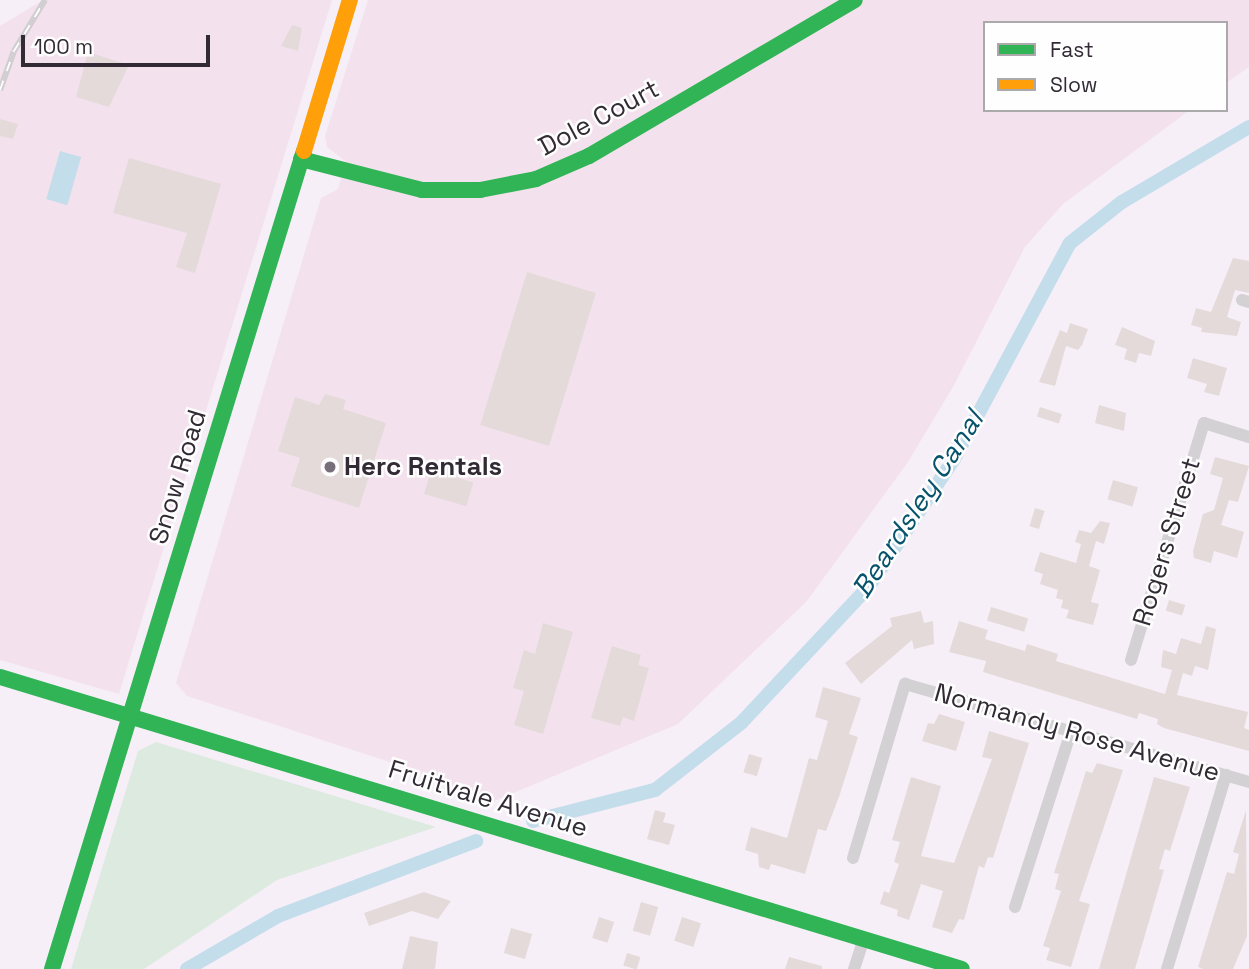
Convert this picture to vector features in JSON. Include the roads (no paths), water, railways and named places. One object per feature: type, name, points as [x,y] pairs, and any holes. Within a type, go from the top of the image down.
[{"type":"main road","name":"Snow Road","points":[[52,969],[350,0]]},
{"type":"main road","name":"Dole Court","points":[[301,159],[422,190],[480,190],[536,179],[589,156],[855,0]]},
{"type":"main road","name":"Fruitvale Avenue","points":[[0,677],[962,969]]},
{"type":"street","name":"Rogers Street","points":[[1131,660],[1204,423],[1249,437]]},
{"type":"street","name":"Normandy Rose Avenue","points":[[853,858],[905,684],[1249,782]]},
{"type":"street","points":[[1015,907],[1071,731]]},
{"type":"street","points":[[1167,969],[1226,775]]},
{"type":"street","points":[[855,969],[864,939]]},
{"type":"water","points":[[60,151],[81,157],[67,205],[46,199]]},
{"type":"waterway","name":"Beardsley Canal","points":[[533,821],[655,790],[741,723],[869,586],[954,459],[1070,243],[1122,202],[1249,127]]},
{"type":"waterway","name":"Beardsley Canal","points":[[187,969],[278,916],[476,841]]},
{"type":"railway","points":[[0,90],[14,51],[45,0]]},
{"type":"place","name":"Herc Rentals","points":[[330,467]]}]
